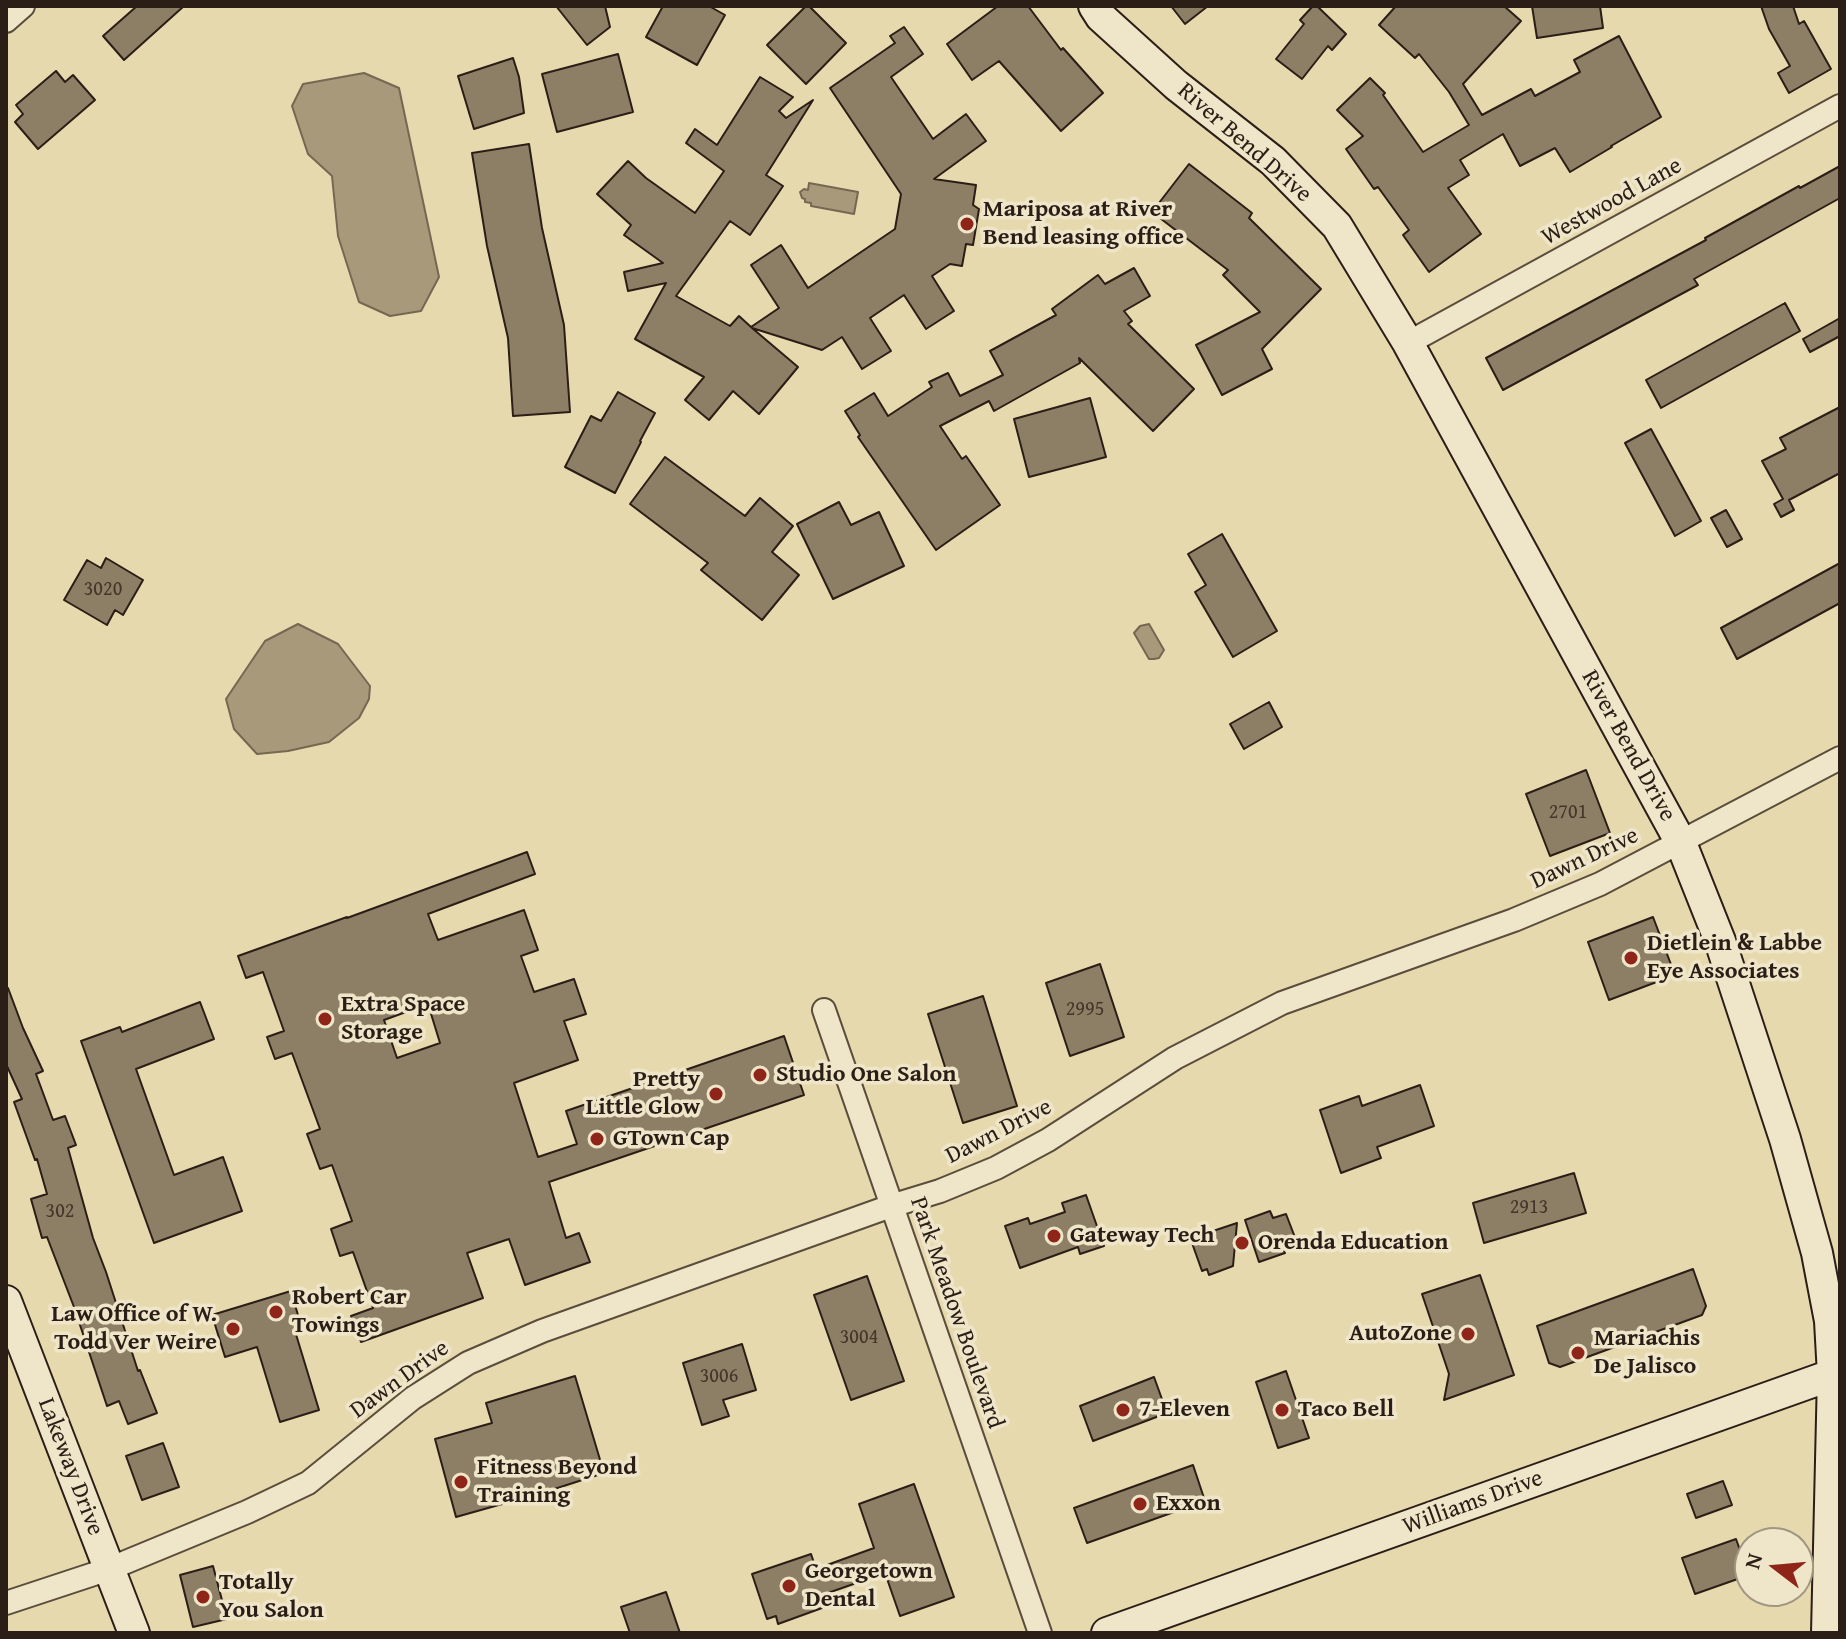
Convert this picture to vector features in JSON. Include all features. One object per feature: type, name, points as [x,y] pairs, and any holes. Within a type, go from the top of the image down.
[{"type":"street","points":[[6,21],[23,6]]},
{"type":"street","name":"River Bend Drive","points":[[1094,6],[1101,17],[1176,85],[1273,161],[1337,226],[1408,343],[1681,843],[1720,941],[1785,1139],[1817,1253],[1830,1321],[1837,1373],[1827,1633]]},
{"type":"street","name":"Westwood Lane","points":[[1408,343],[1840,106]]},
{"type":"street","name":"Dawn Drive","points":[[6,1603],[109,1569],[247,1512],[308,1483],[413,1398],[468,1363],[542,1331],[940,1191],[996,1168],[1048,1140],[1175,1058],[1282,1003],[1514,920],[1600,884],[1840,758]]},
{"type":"street","name":"Park Meadow Boulevard","points":[[824,1010],[1040,1633]]},
{"type":"street","name":"Lakeway Drive","points":[[7,1309],[134,1633]]},
{"type":"street","name":"Williams Drive","points":[[1107,1633],[1837,1373]]},
{"type":"shaded area","points":[[364,73],[399,88],[439,277],[421,311],[390,316],[359,302],[338,236],[332,176],[308,154],[292,106],[303,84]]},
{"type":"shaded area","points":[[809,183],[858,192],[854,214],[811,206],[811,203],[805,202],[800,192],[808,190]]},
{"type":"shaded area","points":[[298,624],[338,644],[370,686],[369,699],[359,718],[329,742],[257,754],[234,729],[226,699],[265,641]]},
{"type":"shaded area","points":[[1149,624],[1164,650],[1159,658],[1149,659],[1134,633],[1140,626]]},
{"type":"building","points":[[137,6],[184,6],[124,60],[103,36]]},
{"type":"building","points":[[556,6],[605,6],[610,27],[587,45]]},
{"type":"building","points":[[663,6],[709,6],[725,15],[697,65],[646,37]]},
{"type":"building","points":[[806,6],[846,43],[806,84],[767,45]]},
{"type":"building","points":[[998,6],[1028,6],[1061,50],[1063,48],[1103,93],[1061,131],[999,61],[972,80],[947,44]]},
{"type":"building","points":[[1171,6],[1208,6],[1185,24]]},
{"type":"building","points":[[1313,6],[1317,6],[1346,34],[1332,50],[1328,46],[1302,79],[1276,59],[1304,24],[1300,20]]},
{"type":"building","points":[[1396,6],[1504,6],[1521,21],[1463,84],[1482,115],[1531,89],[1535,96],[1580,72],[1574,60],[1619,36],[1661,117],[1570,172],[1555,148],[1520,166],[1503,134],[1460,160],[1469,175],[1448,188],[1481,234],[1429,272],[1403,235],[1409,230],[1378,187],[1374,189],[1346,149],[1363,136],[1337,110],[1370,78],[1385,93],[1383,95],[1423,152],[1469,125],[1449,92],[1419,54],[1415,58],[1379,25]]},
{"type":"building","points":[[1532,6],[1600,6],[1603,28],[1537,38]]},
{"type":"building","points":[[1761,6],[1793,6],[1799,24],[1804,21],[1831,69],[1789,93],[1778,73],[1790,66],[1769,29]]},
{"type":"building","points":[[904,27],[923,54],[891,77],[933,139],[966,114],[986,141],[934,179],[976,185],[973,205],[979,209],[973,245],[966,244],[962,266],[950,264],[932,276],[954,311],[926,329],[904,295],[870,318],[891,351],[862,369],[842,337],[822,350],[752,328],[798,367],[759,414],[733,391],[709,420],[685,400],[704,377],[635,339],[666,283],[628,291],[624,272],[663,263],[624,235],[631,225],[597,194],[628,161],[695,213],[724,171],[686,143],[695,129],[717,145],[760,77],[793,97],[779,111],[786,118],[813,100],[766,175],[783,186],[750,235],[730,221],[676,296],[730,326],[739,316],[751,327],[779,308],[751,265],[781,245],[808,288],[895,229],[901,194],[830,88],[895,43],[890,36]]},
{"type":"building","points":[[618,54],[633,112],[557,132],[542,74]]},
{"type":"building","points":[[513,58],[524,113],[474,129],[458,76]]},
{"type":"building","points":[[56,71],[65,82],[73,75],[95,100],[38,149],[15,122],[23,114],[16,105]]},
{"type":"building","points":[[529,144],[542,228],[564,325],[570,412],[513,416],[508,338],[487,246],[472,153]]},
{"type":"building","points":[[1189,164],[1252,213],[1249,218],[1321,289],[1262,349],[1272,369],[1222,395],[1196,345],[1260,312],[1223,275],[1228,270],[1152,212]]},
{"type":"building","points":[[1840,166],[1840,198],[1694,279],[1698,285],[1503,390],[1486,358]]},
{"type":"building","points":[[1134,268],[1150,296],[1124,311],[1132,321],[1128,324],[1194,389],[1153,431],[1079,358],[1080,363],[994,411],[989,401],[940,426],[962,459],[966,456],[1000,505],[936,550],[858,437],[860,435],[845,411],[874,393],[888,416],[932,387],[929,382],[948,373],[960,396],[1003,375],[990,351],[1056,315],[1052,309],[1098,275],[1105,284]]},
{"type":"building","points":[[1785,303],[1800,331],[1661,408],[1646,380]]},
{"type":"building","points":[[1840,318],[1840,336],[1810,352],[1803,339]]},
{"type":"building","points":[[618,392],[655,413],[615,493],[565,467],[591,416],[601,421]]},
{"type":"building","points":[[1090,398],[1106,457],[1029,477],[1014,419]]},
{"type":"building","points":[[1840,407],[1840,473],[1789,500],[1794,510],[1781,517],[1774,504],[1783,499],[1762,461],[1786,449],[1780,438]]},
{"type":"building","points":[[1651,429],[1701,521],[1675,536],[1625,443]]},
{"type":"building","points":[[665,457],[745,516],[760,498],[793,526],[772,552],[799,575],[762,620],[701,570],[708,563],[630,504]]},
{"type":"building","points":[[839,502],[851,525],[879,512],[904,566],[833,599],[797,524]]},
{"type":"building","points":[[1726,510],[1742,539],[1727,547],[1711,518]]},
{"type":"building","points":[[1222,534],[1277,631],[1233,657],[1195,592],[1206,585],[1188,554]]},
{"type":"building","points":[[106,558],[143,580],[123,615],[115,610],[107,625],[64,600],[87,560],[101,568]]},
{"type":"building","points":[[1840,563],[1840,603],[1737,659],[1721,628]]},
{"type":"building","points":[[1269,702],[1282,727],[1244,749],[1230,724]]},
{"type":"building","points":[[1586,770],[1610,833],[1550,856],[1526,794]]},
{"type":"building","points":[[527,852],[535,874],[428,914],[438,940],[524,910],[538,950],[521,956],[534,992],[574,979],[586,1014],[564,1021],[578,1060],[514,1083],[538,1157],[577,1144],[566,1111],[784,1036],[804,1095],[549,1182],[566,1238],[579,1233],[590,1262],[525,1285],[509,1239],[467,1253],[483,1298],[361,1342],[351,1316],[373,1308],[353,1252],[340,1256],[331,1229],[352,1221],[332,1165],[320,1169],[307,1134],[320,1129],[292,1053],[275,1059],[267,1037],[284,1031],[263,972],[246,978],[238,956]],"holes":[[[428,1004],[440,1043],[397,1058],[384,1020]]]},
{"type":"building","name":"Dietlein & Labbe Eye Associates","points":[[1653,917],[1675,975],[1609,1000],[1588,942]]},
{"type":"building","points":[[1100,964],[1124,1037],[1070,1056],[1046,983]]},
{"type":"building","points":[[6,988],[43,1071],[36,1074],[53,1120],[65,1116],[76,1145],[68,1148],[93,1238],[138,1371],[157,1413],[128,1424],[119,1401],[107,1406],[74,1307],[47,1237],[42,1238],[31,1199],[47,1194],[37,1159],[14,1102],[22,1099],[6,1064]]},
{"type":"building","points":[[983,996],[1017,1106],[963,1123],[928,1014]]},
{"type":"building","points":[[200,1002],[214,1039],[136,1069],[174,1175],[223,1157],[242,1211],[154,1243],[81,1041],[120,1027],[122,1032]]},
{"type":"building","points":[[1420,1085],[1434,1126],[1377,1147],[1381,1158],[1341,1173],[1320,1110],[1359,1096],[1362,1106]]},
{"type":"building","points":[[1574,1173],[1586,1213],[1484,1243],[1473,1203]]},
{"type":"building","name":"Gateway Tech","points":[[1086,1195],[1104,1246],[1080,1254],[1078,1247],[1020,1268],[1005,1226],[1028,1218],[1030,1224],[1065,1212],[1062,1203]]},
{"type":"building","points":[[1270,1211],[1273,1218],[1286,1214],[1296,1240],[1282,1245],[1285,1253],[1259,1262],[1245,1220]]},
{"type":"building","points":[[1237,1223],[1233,1266],[1209,1275],[1207,1269],[1202,1271],[1192,1243],[1197,1242],[1195,1237]]},
{"type":"building","points":[[1693,1269],[1706,1306],[1702,1315],[1560,1367],[1549,1363],[1537,1326]]},
{"type":"building","name":"AutoZone","points":[[1480,1275],[1514,1375],[1444,1400],[1449,1374],[1422,1294]]},
{"type":"building","points":[[867,1276],[904,1381],[851,1400],[814,1295]]},
{"type":"building","points":[[291,1291],[302,1329],[295,1331],[319,1410],[280,1422],[257,1347],[225,1357],[212,1315]]},
{"type":"building","points":[[742,1344],[756,1390],[723,1400],[729,1416],[702,1425],[683,1363]]},
{"type":"building","name":"Taco Bell","points":[[1286,1371],[1309,1438],[1278,1448],[1256,1382]]},
{"type":"building","points":[[575,1376],[604,1473],[456,1517],[435,1439],[492,1423],[486,1403]]},
{"type":"building","name":"7-Eleven","points":[[1154,1377],[1167,1413],[1093,1441],[1080,1406]]},
{"type":"building","points":[[163,1443],[179,1487],[142,1500],[126,1456]]},
{"type":"building","name":"Exxon","points":[[1193,1465],[1205,1501],[1087,1543],[1074,1508]]},
{"type":"building","points":[[1723,1481],[1732,1505],[1696,1518],[1687,1494]]},
{"type":"building","points":[[914,1484],[954,1597],[900,1616],[885,1573],[825,1594],[826,1597],[821,1600],[822,1608],[778,1624],[776,1616],[767,1619],[752,1574],[811,1554],[816,1569],[874,1548],[859,1504]]},
{"type":"building","points":[[1734,1540],[1734,1580],[1695,1594],[1682,1558]]},
{"type":"building","name":"Totally You Salon","points":[[213,1566],[227,1619],[193,1627],[180,1575]]},
{"type":"building","points":[[666,1592],[680,1633],[630,1633],[621,1607]]},
{"type":"place","name":"Mariposa at River Bend leasing office","points":[[967,224]]},
{"type":"place","name":"Dietlein & Labbe Eye Associates","points":[[1631,958]]},
{"type":"place","name":"Extra Space Storage","points":[[325,1019]]},
{"type":"place","name":"Studio One Salon","points":[[760,1075]]},
{"type":"place","name":"Pretty Little Glow","points":[[716,1094]]},
{"type":"place","name":"GTown Cap","points":[[597,1139]]},
{"type":"place","name":"Gateway Tech","points":[[1054,1236]]},
{"type":"place","name":"Orenda Education","points":[[1242,1243]]},
{"type":"place","name":"Robert Car Towings","points":[[276,1312]]},
{"type":"place","name":"Law Office of W. Todd Ver Weire","points":[[233,1329]]},
{"type":"place","name":"AutoZone","points":[[1468,1334]]},
{"type":"place","name":"Mariachis De Jalisco","points":[[1578,1353]]},
{"type":"place","name":"7-Eleven","points":[[1123,1410]]},
{"type":"place","name":"Taco Bell","points":[[1282,1410]]},
{"type":"place","name":"Fitness Beyond Training","points":[[461,1482]]},
{"type":"place","name":"Exxon","points":[[1140,1504]]},
{"type":"place","name":"Georgetown Dental","points":[[789,1586]]},
{"type":"place","name":"Totally You Salon","points":[[203,1597]]}]
